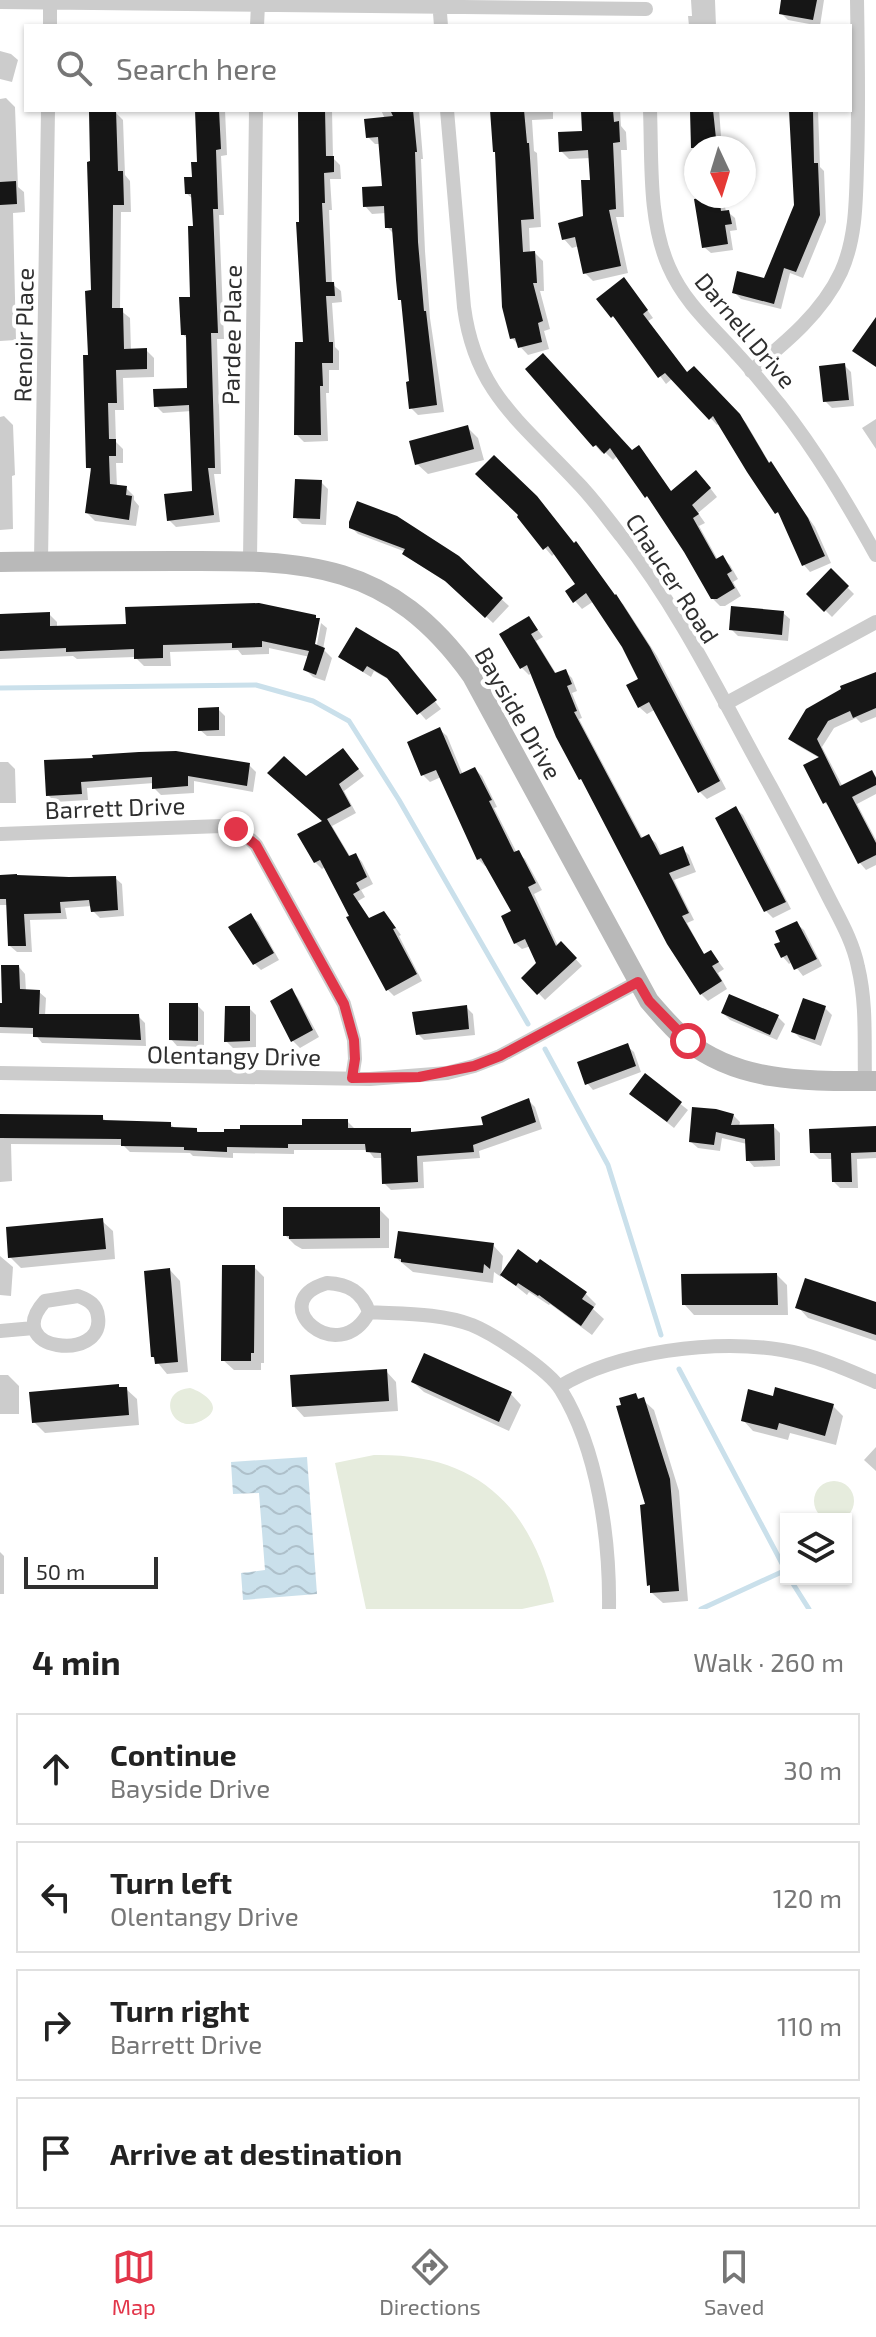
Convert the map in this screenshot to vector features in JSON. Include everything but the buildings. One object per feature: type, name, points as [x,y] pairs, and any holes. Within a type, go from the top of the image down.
[{"type":"street","points":[[751,371],[803,325],[826,298],[841,272],[849,249],[854,225],[859,114],[857,0]]},
{"type":"street","points":[[0,2],[646,5]]},
{"type":"street","points":[[50,3],[50,24]]},
{"type":"street","points":[[257,24],[258,4]]},
{"type":"street","points":[[439,4],[441,24]]},
{"type":"street","name":"Renoir Place","points":[[41,561],[48,112]]},
{"type":"street","name":"Pardee Place","points":[[250,560],[256,112]]},
{"type":"street","name":"Chaucer Road","points":[[447,112],[467,331],[473,354],[495,394],[529,434],[578,483],[625,541],[683,627],[795,830],[850,940],[858,965],[863,990],[870,1081]]},
{"type":"street","name":"Darnell Drive","points":[[650,112],[656,221],[669,268],[696,311],[781,406],[851,509],[876,555]]},
{"type":"street","name":"Bayside Drive","points":[[0,562],[250,560],[309,565],[353,578],[394,598],[435,630],[472,676],[638,982],[668,1023],[716,1060],[739,1069],[766,1076],[811,1081],[870,1081]]},
{"type":"street","points":[[725,704],[876,622]]},
{"type":"street","name":"Barrett Drive","points":[[0,834],[222,826],[236,829],[247,836],[256,845],[344,1004],[354,1040],[352,1078]]},
{"type":"street","name":"Olentangy Drive","points":[[0,1073],[419,1077],[474,1066],[500,1056],[638,982]]},
{"type":"street","points":[[339,1283],[359,1294],[369,1312],[356,1329],[346,1334],[331,1335],[311,1327],[301,1312],[301,1303],[306,1293],[315,1286],[339,1283]]},
{"type":"street","points":[[78,1296],[88,1300],[98,1315],[96,1332],[78,1345],[50,1344],[39,1338],[34,1328],[40,1307],[45,1301],[57,1297],[78,1296]]},
{"type":"street","points":[[369,1312],[427,1314],[471,1325],[505,1342],[559,1387],[585,1443],[594,1476],[605,1540],[609,1609]]},
{"type":"street","points":[[0,1331],[34,1328]]},
{"type":"street","points":[[559,1387],[577,1376],[635,1358],[712,1346],[784,1350],[820,1359],[876,1382]]},
{"type":"green space","points":[[190,1388],[206,1396],[213,1409],[206,1418],[184,1423],[172,1413],[170,1405],[172,1397],[179,1391]]},
{"type":"green space","points":[[374,1455],[442,1463],[470,1475],[494,1491],[514,1512],[530,1538],[544,1568],[554,1602],[522,1609],[366,1609],[335,1463]]},
{"type":"green space","points":[[834,1481],[848,1487],[854,1501],[849,1513],[819,1513],[814,1501],[820,1487]]},
{"type":"water","points":[[307,1457],[317,1594],[243,1600],[241,1573],[265,1570],[259,1493],[233,1494],[231,1462]]},
{"type":"waterway","points":[[0,688],[256,685],[313,701],[349,721],[399,800],[528,1024]]},
{"type":"waterway","points":[[545,1049],[608,1165],[661,1335]]},
{"type":"waterway","points":[[679,1369],[780,1560]]},
{"type":"waterway","points":[[701,1609],[780,1573]]},
{"type":"waterway","points":[[794,1585],[809,1609]]},
{"type":"route","points":[[236,829],[256,845],[344,1004],[354,1040],[352,1078],[419,1077],[474,1066],[500,1056],[638,982],[649,1001],[688,1041]]}]
